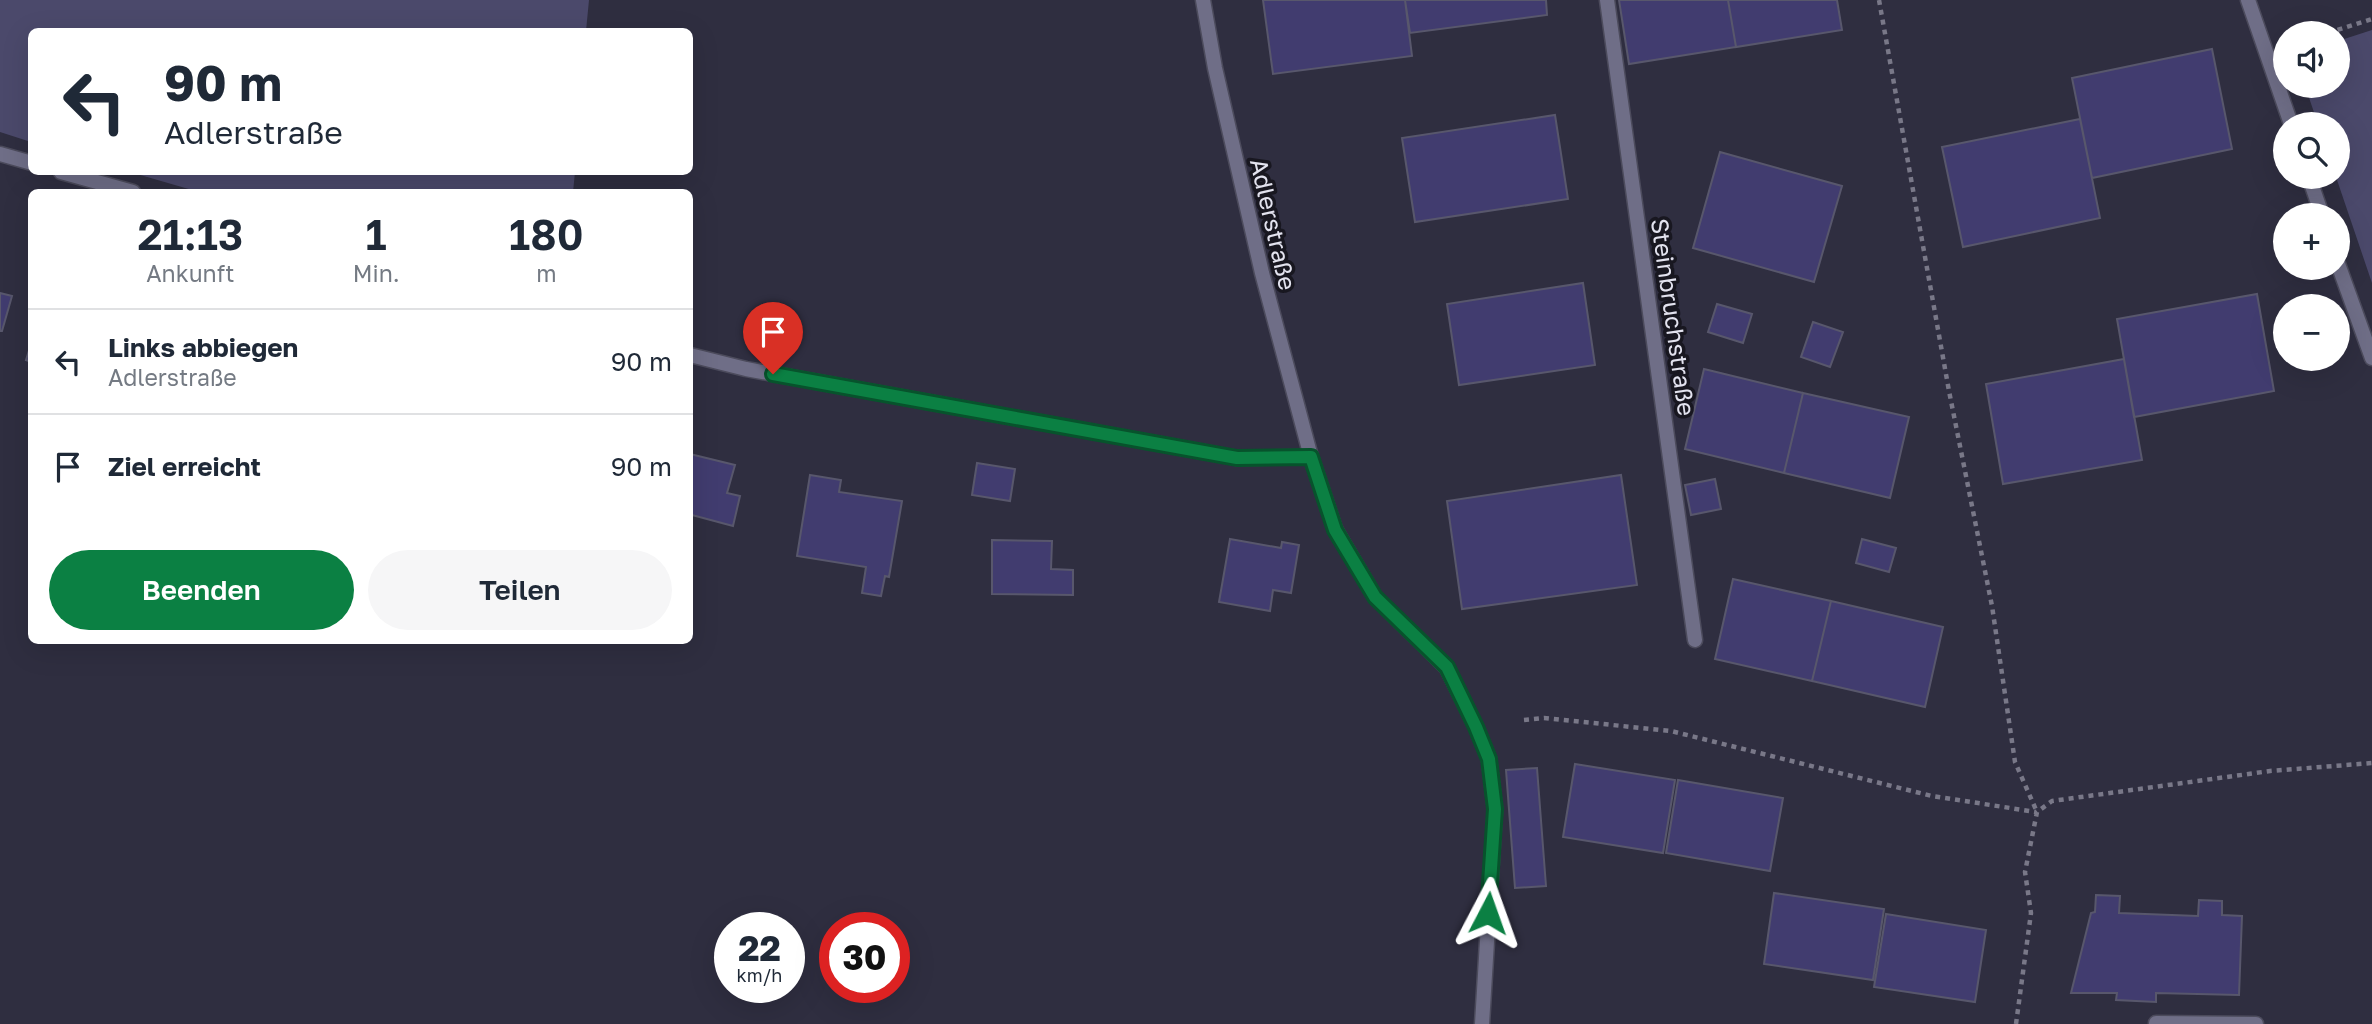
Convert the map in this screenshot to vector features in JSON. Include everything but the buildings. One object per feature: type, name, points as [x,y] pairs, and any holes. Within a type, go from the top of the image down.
[{"type":"street","name":"Adlerstraße","points":[[1203,0],[1215,68],[1262,273],[1311,457],[1335,530],[1375,597],[1447,667],[1489,759],[1495,809],[1482,1024]]},
{"type":"street","name":"Steinbruchstraße","points":[[1607,0],[1695,640]]},
{"type":"street","points":[[2248,0],[2287,112]]},
{"type":"street","points":[[0,153],[28,162]]},
{"type":"street","points":[[72,175],[122,189]]},
{"type":"street","points":[[2344,280],[2372,358]]},
{"type":"street","points":[[693,356],[746,369],[1237,458],[1311,457]]},
{"type":"street","points":[[2156,1023],[2256,1024]]},
{"type":"path","points":[[1879,0],[1949,391],[1992,606],[2015,762],[2037,812],[2025,872],[2031,913],[2016,1024]]},
{"type":"path","points":[[2350,26],[2372,19]]},
{"type":"path","points":[[1524,720],[1544,718],[1671,731],[1932,796],[2037,812],[2052,801],[2270,771],[2372,763]]},
{"type":"shaded area","points":[[0,0],[589,0],[586,28],[28,28],[28,141],[0,132]]},
{"type":"shaded area","points":[[2372,30],[2372,283],[2350,218],[2350,203],[2345,203],[2340,189],[2350,189],[2350,112],[2314,112],[2309,98],[2350,98],[2350,37]]},
{"type":"shaded area","points":[[140,175],[575,175],[573,189],[189,189]]},
{"type":"route","points":[[773,374],[1237,458],[1311,457],[1335,530],[1375,597],[1447,667],[1489,759],[1495,809],[1488,913]]}]
